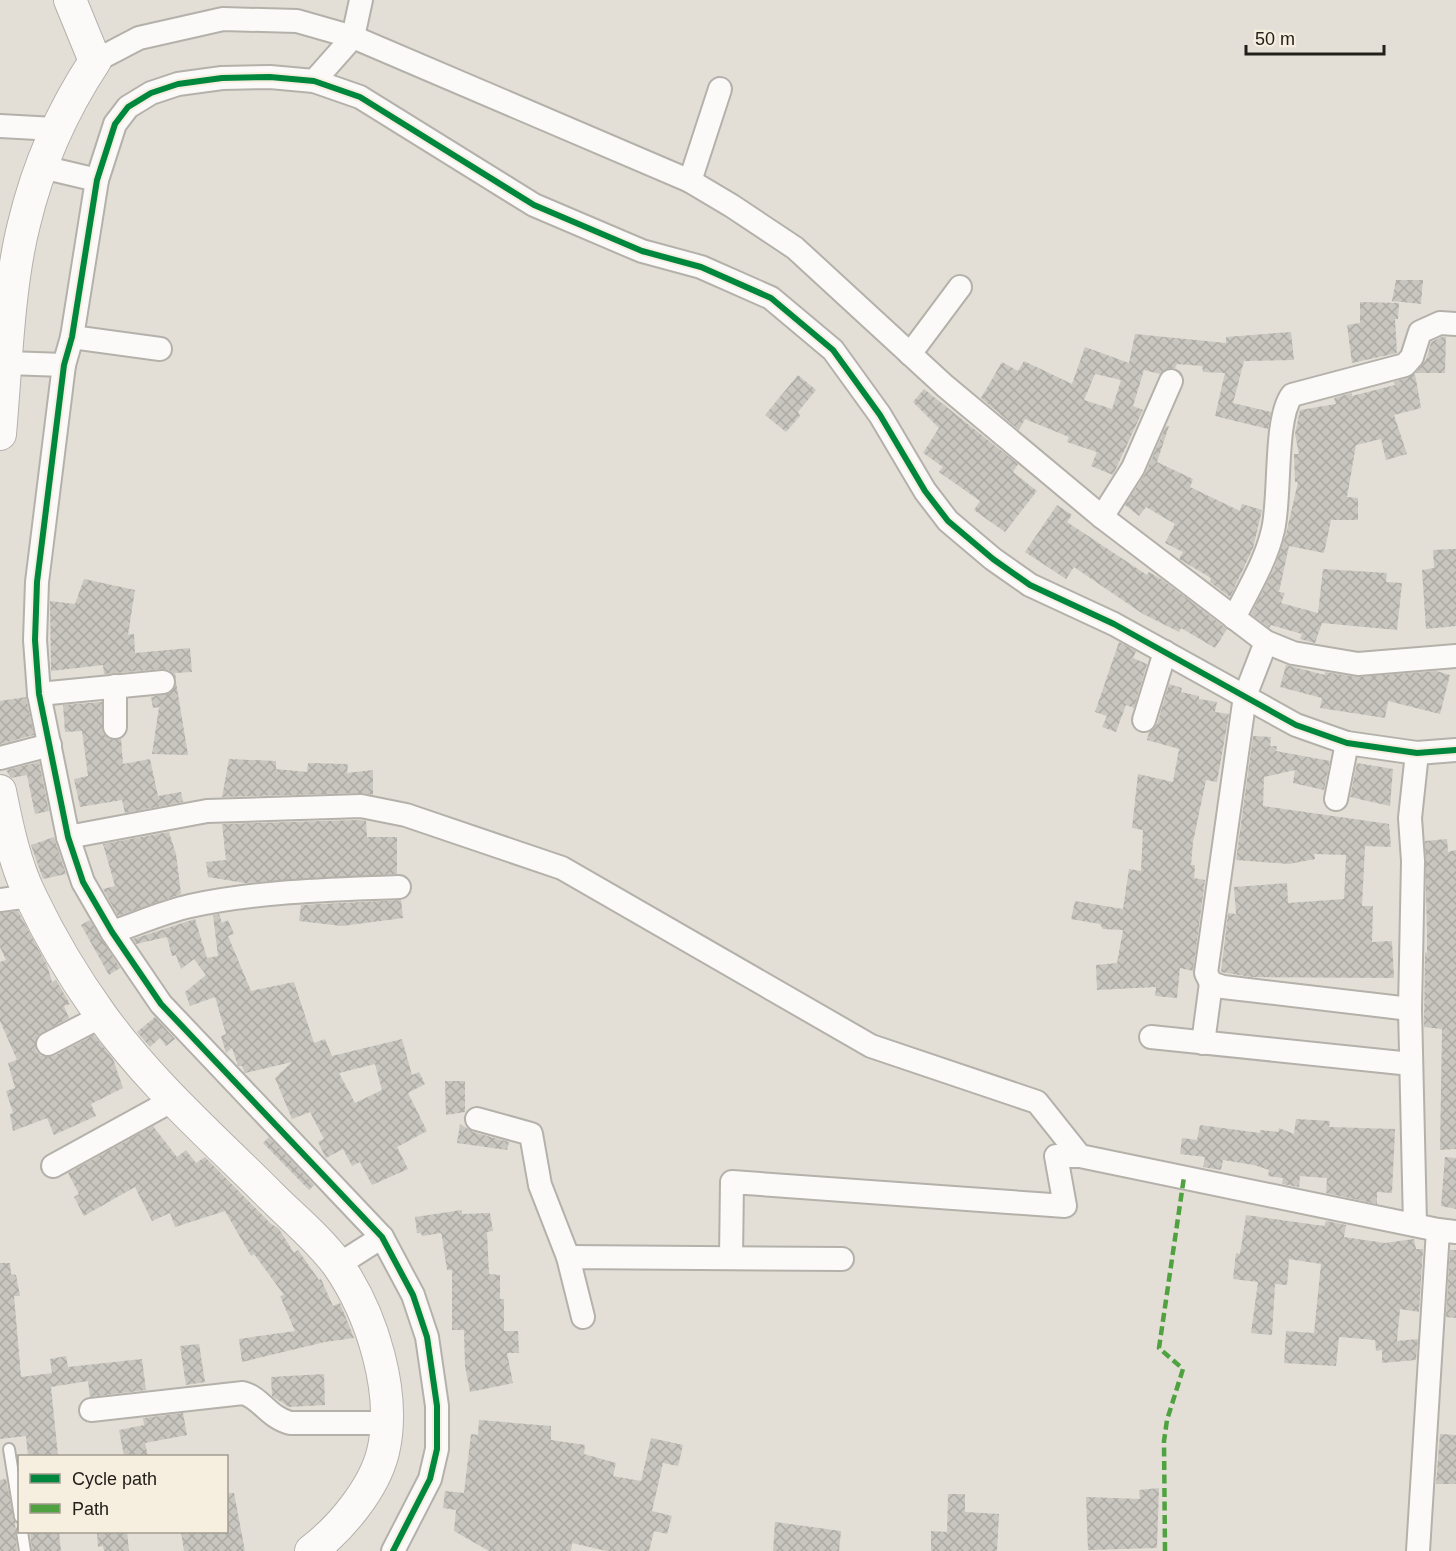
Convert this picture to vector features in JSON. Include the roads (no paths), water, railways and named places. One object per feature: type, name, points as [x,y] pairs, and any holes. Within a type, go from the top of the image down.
[{"type":"street","points":[[70,0],[95,61]]},
{"type":"street","points":[[320,74],[347,42],[361,0]]},
{"type":"street","points":[[72,337],[70,173],[55,129],[95,61],[139,38],[223,9],[297,21],[690,181],[732,206],[795,248],[909,354],[1102,517],[1234,618],[1255,670],[1296,725],[1347,743],[1417,753],[1456,750]]},
{"type":"street","points":[[393,1551],[430,1479],[436,1449],[437,1406],[427,1337],[413,1295],[378,1239],[160,1004],[112,932],[83,882],[68,837],[39,694],[35,640],[37,364],[24,224],[128,107],[151,93],[178,84],[222,78],[320,74],[534,204],[642,251],[701,267],[771,298],[833,350],[880,415],[925,491],[948,521],[993,559],[1030,585],[1114,624],[1166,652],[1255,670],[1293,653],[1358,664],[1456,656]]},
{"type":"street","points":[[690,181],[720,88]]},
{"type":"street","points":[[0,126],[55,129]]},
{"type":"street","points":[[909,354],[960,286]]},
{"type":"street","points":[[1234,618],[1260,567],[1272,533],[1277,508],[1283,414],[1292,395],[1405,365],[1412,357],[1420,332],[1440,322],[1456,324]]},
{"type":"street","points":[[0,434],[37,364],[72,337],[160,349]]},
{"type":"street","points":[[1102,517],[1133,468],[1171,381]]},
{"type":"street","points":[[1144,720],[1166,652]]},
{"type":"street","points":[[1203,1043],[1211,983],[1206,973],[1207,964],[1255,670]]},
{"type":"street","points":[[39,694],[163,682]]},
{"type":"street","points":[[115,686],[115,727]]},
{"type":"street","points":[[1336,800],[1347,743]]},
{"type":"street","points":[[12,755],[50,745]]},
{"type":"street","points":[[1415,1224],[1410,1009],[1413,861],[1410,818],[1417,753]]},
{"type":"street","points":[[0,791],[9,833],[15,898],[102,1016],[173,1100],[344,1261],[370,1324],[380,1363],[388,1423],[383,1455],[366,1490],[328,1538],[311,1551]]},
{"type":"street","points":[[68,837],[207,811],[361,806],[406,815],[562,868],[871,1046],[1037,1102],[1080,1155]]},
{"type":"street","points":[[112,932],[189,906],[272,893],[399,887]]},
{"type":"street","points":[[1211,983],[1223,987],[1410,1009]]},
{"type":"street","points":[[48,1044],[102,1016]]},
{"type":"street","points":[[1151,1037],[1411,1064]]},
{"type":"street","points":[[53,1166],[173,1100]]},
{"type":"street","points":[[477,1119],[531,1134],[540,1185],[568,1257],[583,1317]]},
{"type":"street","points":[[731,1258],[732,1182],[1065,1206],[1056,1156],[1080,1155],[1447,1231],[1418,1551]]},
{"type":"street","points":[[344,1261],[378,1239]]},
{"type":"street","points":[[568,1257],[842,1259]]},
{"type":"street","points":[[91,1410],[243,1393],[251,1395],[276,1419],[290,1423],[388,1423]]},
{"type":"lane","points":[[9,1449],[18,1505]]},
{"type":"lane","points":[[22,1533],[24,1551]]}]
